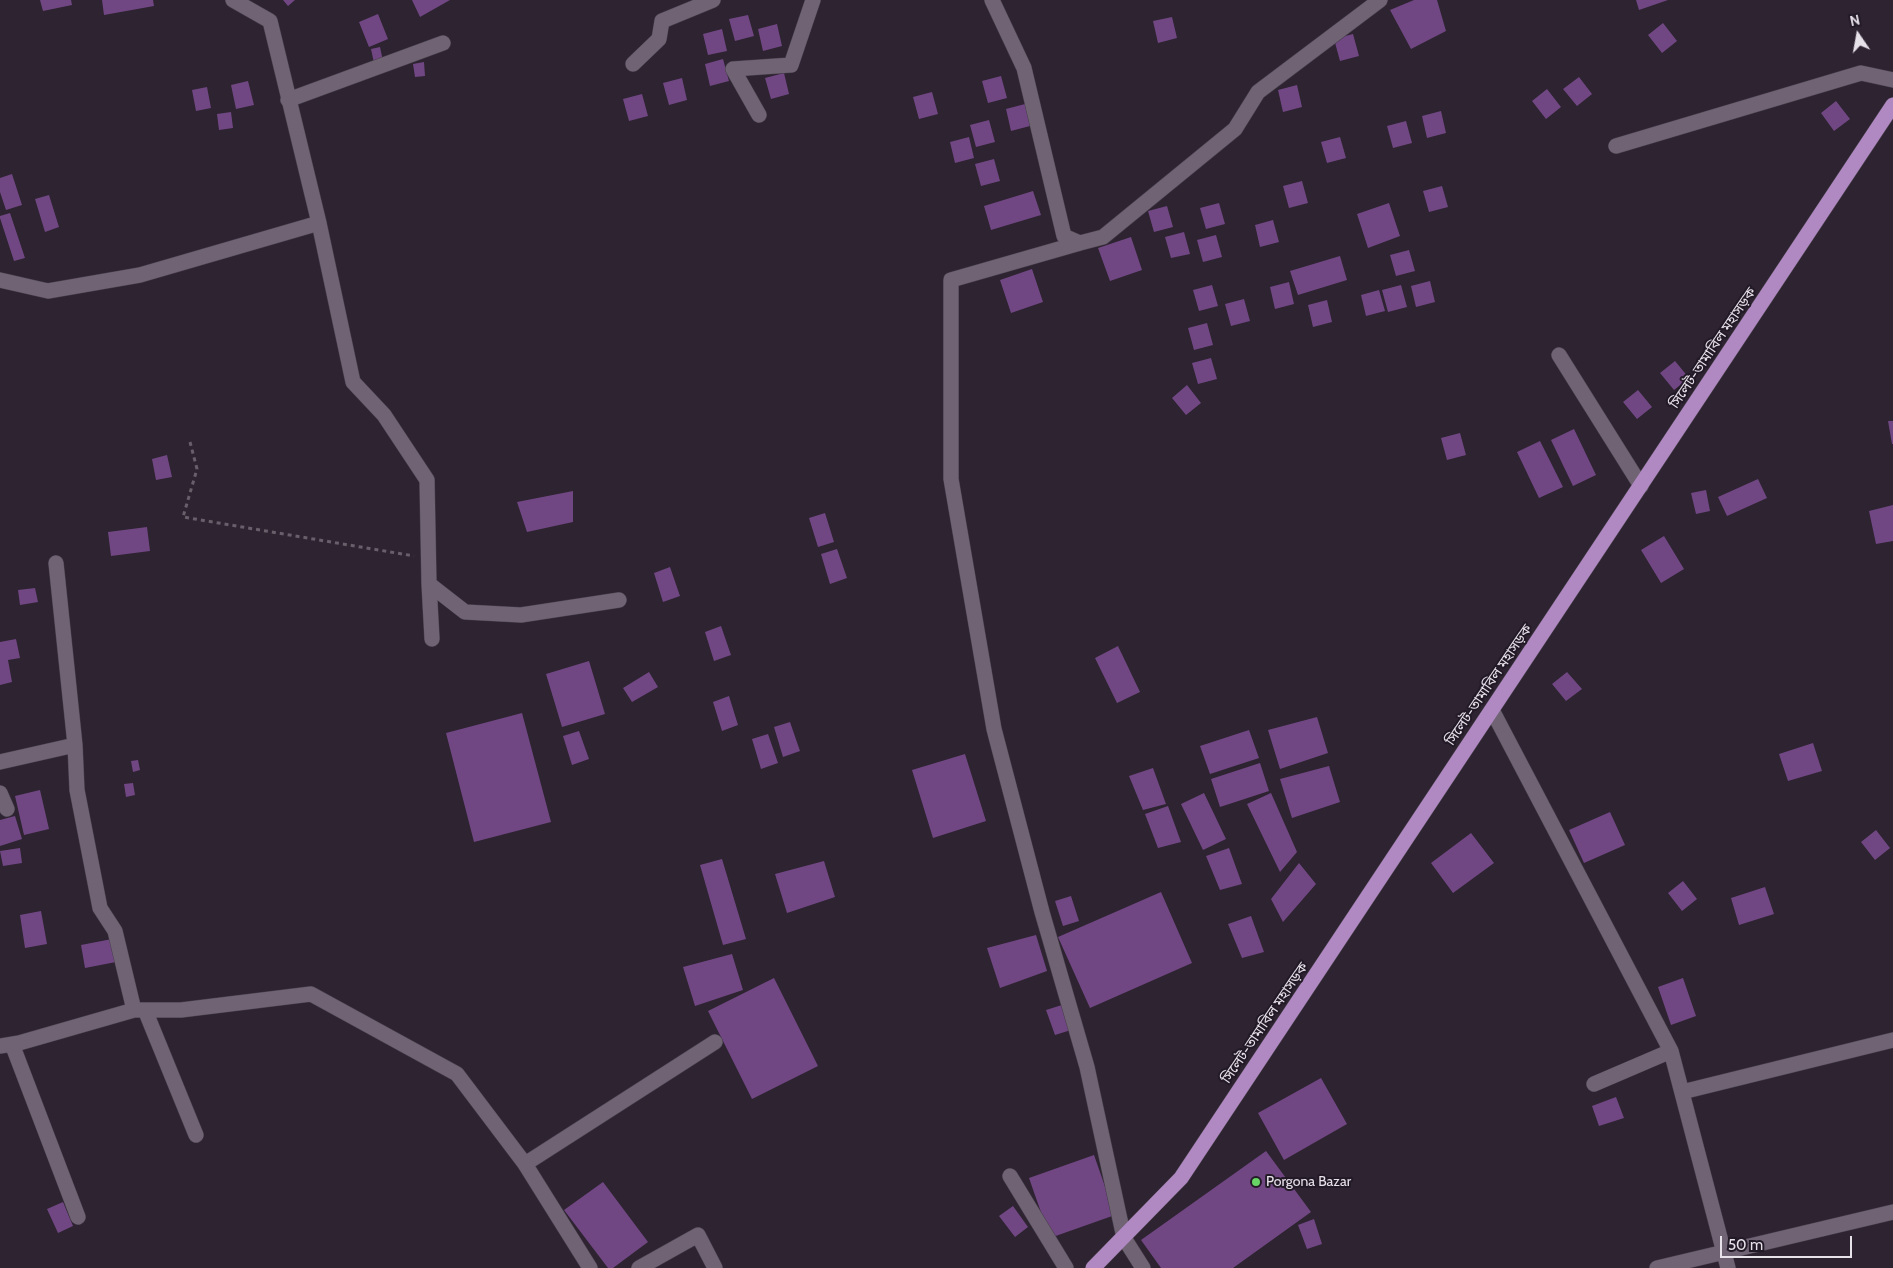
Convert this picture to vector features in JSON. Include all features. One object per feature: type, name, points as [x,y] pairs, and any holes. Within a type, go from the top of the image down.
[{"type":"highway","name":"সিলেট-তামাবিল মহাসড়ক","points":[[1093,1268],[1181,1178],[1893,105]]},
{"type":"street","points":[[233,0],[254,4],[270,21],[319,223],[354,382],[384,416],[427,480],[432,639]]},
{"type":"street","points":[[633,64],[660,39],[662,21],[713,0]]},
{"type":"street","points":[[759,115],[733,70],[791,65],[813,0]]},
{"type":"street","points":[[992,0],[1024,68],[1064,236],[1080,243]]},
{"type":"street","points":[[1355,0],[1362,14]]},
{"type":"street","points":[[1143,1268],[1124,1238],[1087,1067],[1042,912],[994,729],[951,479],[951,280],[1103,237],[1235,130],[1258,92],[1380,0]]},
{"type":"street","points":[[288,100],[443,43]]},
{"type":"street","points":[[1616,146],[1861,73],[1893,80]]},
{"type":"street","points":[[0,280],[48,291],[131,277],[319,223]]},
{"type":"street","points":[[1559,355],[1640,486]]},
{"type":"street","points":[[56,563],[75,745],[77,790],[100,908],[115,931],[140,1010],[196,1135]]},
{"type":"street","points":[[429,584],[465,612],[521,615],[619,600]]},
{"type":"street","points":[[1492,710],[1604,920],[1671,1051],[1726,1261]]},
{"type":"street","points":[[0,762],[75,745]]},
{"type":"street","points":[[0,793],[7,808]]},
{"type":"street","points":[[78,1217],[6,1045],[140,1010],[181,1010],[311,994],[458,1074],[525,1164],[590,1268]]},
{"type":"street","points":[[1682,1092],[1893,1040]]},
{"type":"street","points":[[525,1164],[714,1042]]},
{"type":"street","points":[[1594,1084],[1671,1051]]},
{"type":"street","points":[[1010,1176],[1066,1268]]},
{"type":"street","points":[[1657,1268],[1726,1261],[1893,1212]]},
{"type":"street","points":[[639,1268],[698,1235],[714,1268]]},
{"type":"path","points":[[190,442],[197,469],[183,516],[428,558]]},
{"type":"building","points":[[40,0],[71,0],[72,5],[43,11]]},
{"type":"building","points":[[102,0],[153,0],[154,6],[104,15]]},
{"type":"building","points":[[283,0],[295,0],[288,6]]},
{"type":"building","points":[[412,0],[450,0],[420,17]]},
{"type":"building","points":[[1414,0],[1437,0],[1446,31],[1411,49],[1390,10]]},
{"type":"building","points":[[1636,0],[1668,0],[1639,10]]},
{"type":"building","points":[[378,14],[388,39],[369,47],[359,22]]},
{"type":"building","points":[[748,15],[754,36],[735,41],[729,19]]},
{"type":"building","points":[[1172,17],[1177,38],[1158,43],[1153,21]]},
{"type":"building","points":[[1663,23],[1677,41],[1662,53],[1648,35]]},
{"type":"building","points":[[777,24],[782,46],[763,51],[758,29]]},
{"type":"building","points":[[722,29],[727,51],[708,55],[703,34]]},
{"type":"building","points":[[1353,34],[1359,56],[1340,61],[1334,39]]},
{"type":"building","points":[[380,47],[383,61],[374,63],[371,49]]},
{"type":"building","points":[[723,59],[729,81],[710,86],[705,64]]},
{"type":"building","points":[[424,62],[425,76],[415,77],[413,64]]},
{"type":"building","points":[[784,73],[789,94],[771,99],[765,78]]},
{"type":"building","points":[[1001,76],[1007,98],[988,103],[982,81]]},
{"type":"building","points":[[1579,77],[1592,94],[1577,106],[1563,89]]},
{"type":"building","points":[[682,78],[687,100],[669,105],[663,83]]},
{"type":"building","points":[[248,81],[254,105],[236,109],[231,85]]},
{"type":"building","points":[[1297,85],[1302,107],[1283,112],[1278,90]]},
{"type":"building","points":[[207,87],[211,108],[196,111],[192,90]]},
{"type":"building","points":[[1547,89],[1561,107],[1546,119],[1532,101]]},
{"type":"building","points":[[932,92],[938,114],[919,119],[913,97]]},
{"type":"building","points":[[642,94],[648,116],[629,121],[623,99]]},
{"type":"building","points":[[1836,101],[1850,119],[1834,131],[1821,113]]},
{"type":"building","points":[[1025,104],[1030,126],[1011,131],[1006,109]]},
{"type":"building","points":[[1441,111],[1446,133],[1427,138],[1422,116]]},
{"type":"building","points":[[231,112],[233,128],[219,130],[217,114]]},
{"type":"building","points":[[989,120],[995,142],[976,147],[970,125]]},
{"type":"building","points":[[1406,121],[1412,143],[1393,148],[1387,126]]},
{"type":"building","points":[[969,137],[974,158],[955,163],[950,142]]},
{"type":"building","points":[[1340,137],[1346,158],[1327,163],[1321,142]]},
{"type":"building","points":[[994,159],[1000,181],[981,186],[975,164]]},
{"type":"building","points":[[12,174],[22,205],[6,210],[0,192],[0,178]]},
{"type":"building","points":[[1302,181],[1308,203],[1289,208],[1283,186]]},
{"type":"building","points":[[1442,186],[1448,207],[1429,212],[1423,191]]},
{"type":"building","points":[[1033,191],[1041,215],[991,230],[984,206]]},
{"type":"building","points":[[49,195],[59,227],[45,232],[35,199]]},
{"type":"building","points":[[1219,203],[1225,224],[1206,229],[1200,208]]},
{"type":"building","points":[[1389,203],[1400,236],[1368,248],[1357,214]]},
{"type":"building","points":[[1167,206],[1173,227],[1154,232],[1148,211]]},
{"type":"building","points":[[10,213],[25,258],[14,261],[0,218],[0,216]]},
{"type":"building","points":[[1273,220],[1279,242],[1260,247],[1255,225]]},
{"type":"building","points":[[1184,232],[1190,254],[1171,258],[1165,237]]},
{"type":"building","points":[[1216,235],[1222,257],[1203,262],[1197,240]]},
{"type":"building","points":[[1131,237],[1142,270],[1110,281],[1098,248]]},
{"type":"building","points":[[1409,250],[1415,271],[1396,276],[1390,255]]},
{"type":"building","points":[[1340,256],[1347,280],[1298,295],[1290,271]]},
{"type":"building","points":[[1032,269],[1043,302],[1011,313],[1000,280]]},
{"type":"building","points":[[1430,281],[1435,302],[1416,307],[1411,286]]},
{"type":"building","points":[[1289,282],[1294,304],[1275,309],[1270,287]]},
{"type":"building","points":[[1212,285],[1218,306],[1199,311],[1193,290]]},
{"type":"building","points":[[1401,285],[1407,307],[1388,312],[1382,290]]},
{"type":"building","points":[[1379,290],[1385,311],[1366,316],[1361,295]]},
{"type":"building","points":[[1244,299],[1250,321],[1231,326],[1225,304]]},
{"type":"building","points":[[1327,300],[1332,322],[1313,327],[1308,305]]},
{"type":"building","points":[[1207,323],[1213,345],[1194,350],[1188,328]]},
{"type":"building","points":[[1211,358],[1217,379],[1198,384],[1192,363]]},
{"type":"building","points":[[1675,361],[1689,378],[1674,390],[1660,373]]},
{"type":"building","points":[[1187,385],[1201,403],[1186,415],[1172,398]]},
{"type":"building","points":[[1638,390],[1652,407],[1637,419],[1623,402]]},
{"type":"building","points":[[1888,421],[1893,421],[1893,444],[1892,444]]},
{"type":"building","points":[[1574,429],[1596,475],[1573,486],[1551,440]]},
{"type":"building","points":[[1460,433],[1466,455],[1447,460],[1441,438]]},
{"type":"building","points":[[1540,441],[1563,487],[1539,498],[1517,452]]},
{"type":"building","points":[[167,455],[172,477],[156,480],[152,459]]},
{"type":"building","points":[[1758,479],[1767,498],[1727,516],[1718,497]]},
{"type":"building","points":[[1706,490],[1710,511],[1696,514],[1691,493]]},
{"type":"building","points":[[573,491],[573,522],[527,532],[517,502]]},
{"type":"building","points":[[1893,505],[1893,541],[1876,544],[1869,511]]},
{"type":"building","points":[[825,513],[834,542],[818,547],[809,518]]},
{"type":"building","points":[[147,527],[150,551],[111,556],[108,532]]},
{"type":"building","points":[[1664,536],[1684,569],[1661,583],[1641,550]]},
{"type":"building","points":[[837,549],[847,578],[830,584],[821,554]]},
{"type":"building","points":[[670,567],[680,596],[663,602],[654,573]]},
{"type":"building","points":[[35,588],[38,602],[20,605],[18,590]]},
{"type":"building","points":[[721,626],[731,655],[714,661],[705,632]]},
{"type":"building","points":[[16,639],[20,658],[8,660],[12,682],[0,685],[0,642]]},
{"type":"building","points":[[1118,646],[1140,692],[1117,703],[1095,658]]},
{"type":"building","points":[[589,661],[605,714],[562,727],[546,674]]},
{"type":"building","points":[[649,672],[658,687],[632,702],[623,688]]},
{"type":"building","points":[[1567,672],[1582,689],[1566,701],[1552,684]]},
{"type":"building","points":[[729,696],[738,725],[722,731],[713,702]]},
{"type":"building","points":[[522,713],[551,822],[474,842],[446,733]]},
{"type":"building","points":[[1317,717],[1328,753],[1280,769],[1268,730]]},
{"type":"building","points":[[790,722],[800,751],[783,757],[774,727]]},
{"type":"building","points":[[1249,730],[1259,758],[1210,774],[1200,746]]},
{"type":"building","points":[[579,731],[589,759],[572,765],[563,736]]},
{"type":"building","points":[[768,734],[778,763],[761,769],[752,739]]},
{"type":"building","points":[[1813,743],[1822,771],[1788,781],[1779,754]]},
{"type":"building","points":[[965,754],[986,821],[933,838],[912,770]]},
{"type":"building","points":[[138,760],[140,770],[133,772],[131,761]]},
{"type":"building","points":[[1260,763],[1269,791],[1220,807],[1211,779]]},
{"type":"building","points":[[1329,766],[1340,802],[1292,818],[1280,779]]},
{"type":"building","points":[[1153,768],[1166,804],[1143,810],[1129,776]]},
{"type":"building","points":[[133,783],[135,795],[126,797],[124,784]]},
{"type":"building","points":[[40,790],[49,829],[24,835],[15,796]]},
{"type":"building","points":[[1204,793],[1226,839],[1203,850],[1181,804]]},
{"type":"building","points":[[1271,793],[1297,852],[1280,872],[1247,804]]},
{"type":"building","points":[[1168,806],[1181,842],[1158,848],[1145,814]]},
{"type":"building","points":[[1610,812],[1625,845],[1584,863],[1569,830]]},
{"type":"building","points":[[15,816],[22,839],[0,846],[0,820]]},
{"type":"building","points":[[1876,830],[1890,848],[1875,860],[1861,842]]},
{"type":"building","points":[[1471,833],[1494,863],[1453,893],[1431,863]]},
{"type":"building","points":[[20,848],[22,863],[3,866],[0,851]]},
{"type":"building","points":[[1229,848],[1242,884],[1220,890],[1206,856]]},
{"type":"building","points":[[722,859],[746,939],[723,945],[700,865]]},
{"type":"building","points":[[824,861],[835,897],[787,913],[775,874]]},
{"type":"building","points":[[1299,863],[1316,884],[1283,922],[1271,899]]},
{"type":"building","points":[[1683,881],[1697,899],[1682,911],[1668,893]]},
{"type":"building","points":[[1765,887],[1774,914],[1739,925],[1731,898]]},
{"type":"building","points":[[1161,892],[1192,963],[1090,1008],[1058,937]]},
{"type":"building","points":[[1071,896],[1079,921],[1063,926],[1055,901]]},
{"type":"building","points":[[41,911],[47,944],[25,948],[20,915]]},
{"type":"building","points":[[1251,916],[1264,952],[1242,958],[1228,924]]},
{"type":"building","points":[[1036,935],[1047,971],[1000,988],[987,948]]},
{"type":"building","points":[[112,939],[116,962],[85,968],[81,945]]},
{"type":"building","points":[[732,954],[743,990],[695,1006],[683,967]]},
{"type":"building","points":[[774,978],[818,1066],[752,1099],[708,1011]]},
{"type":"building","points":[[1683,978],[1696,1016],[1671,1025],[1658,987]]},
{"type":"building","points":[[1062,1005],[1071,1030],[1055,1035],[1046,1010]]},
{"type":"building","points":[[1321,1078],[1347,1124],[1284,1160],[1258,1113]]},
{"type":"building","points":[[1616,1097],[1624,1118],[1599,1126],[1592,1106]]},
{"type":"building","name":"Porgona Bazar","points":[[1266,1151],[1311,1212],[1233,1268],[1161,1268],[1141,1240]]},
{"type":"building","points":[[1094,1155],[1115,1215],[1050,1238],[1029,1178]]},
{"type":"building","points":[[603,1182],[648,1242],[613,1268],[608,1268],[564,1210]]},
{"type":"building","points":[[63,1202],[73,1226],[58,1233],[47,1209]]},
{"type":"building","points":[[1013,1206],[1028,1227],[1015,1237],[999,1216]]},
{"type":"building","points":[[1314,1219],[1322,1244],[1307,1249],[1298,1225]]},
{"type":"place","name":"Porgona Bazar","points":[[1256,1182]]}]
